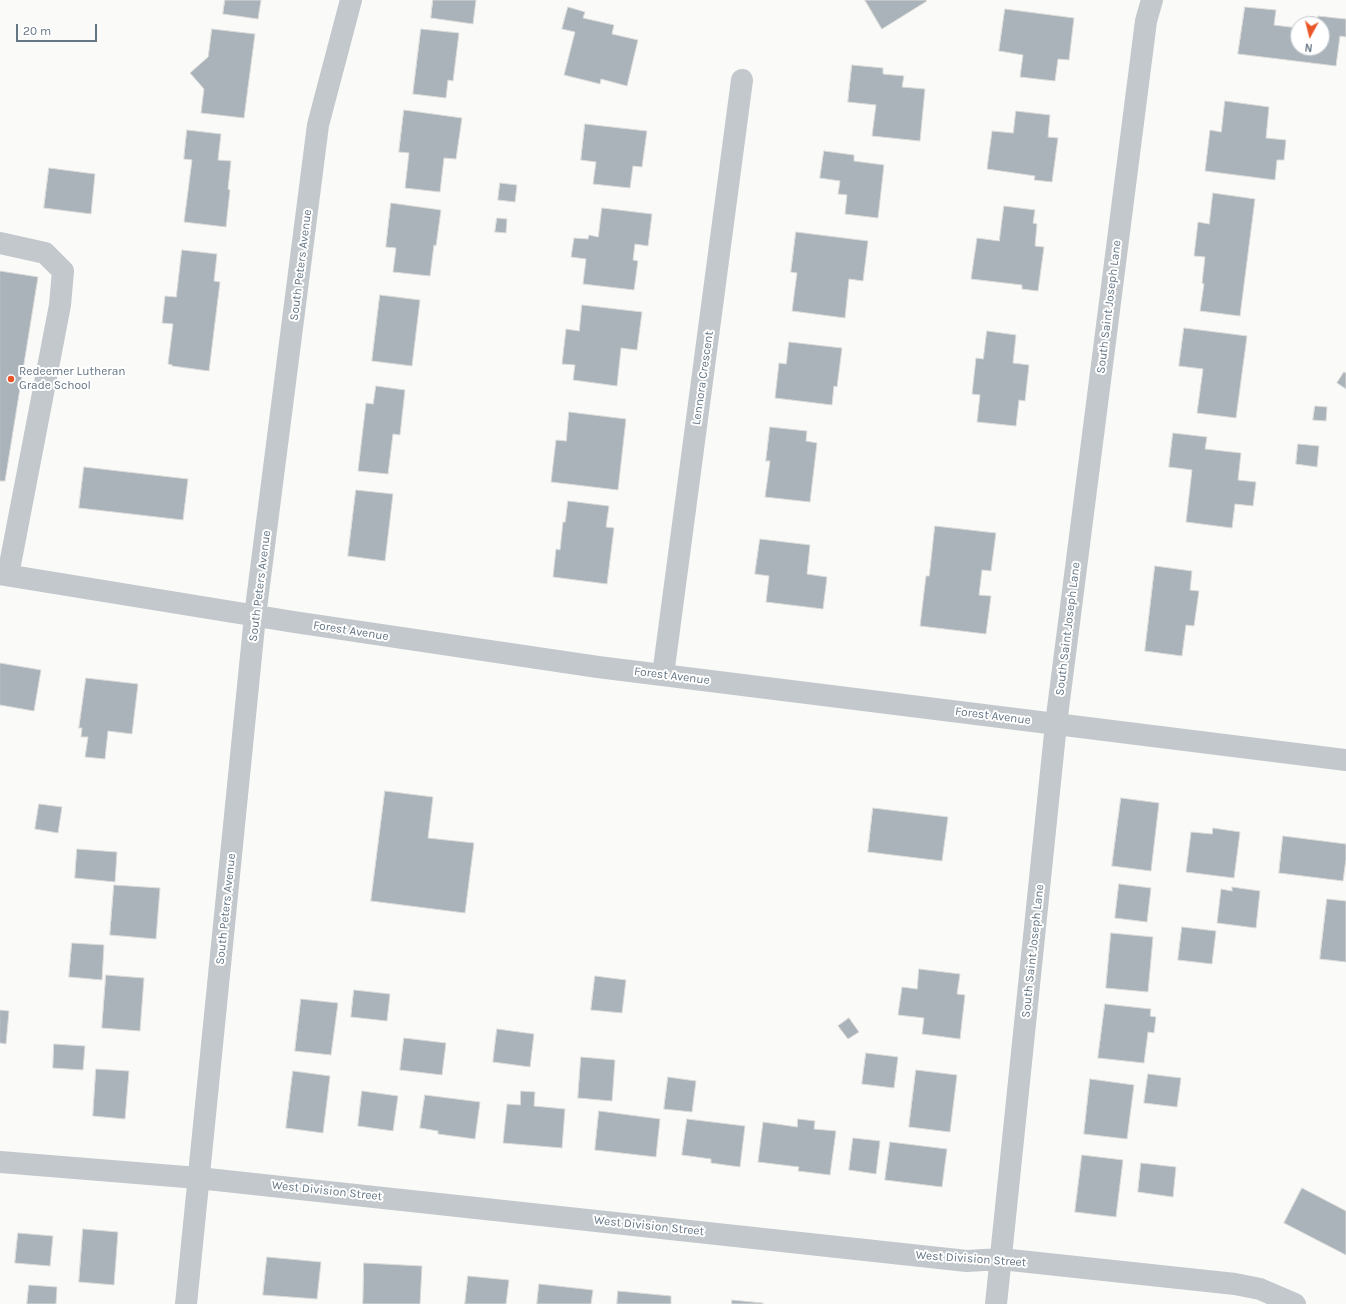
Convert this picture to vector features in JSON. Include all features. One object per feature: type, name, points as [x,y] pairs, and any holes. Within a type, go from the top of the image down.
[{"type":"street","name":"South Peters Avenue","points":[[186,1304],[256,616],[318,125],[352,0]]},
{"type":"street","name":"South Saint Joseph Lane","points":[[996,1304],[1056,724],[1146,21],[1152,0]]},
{"type":"street","name":"Lennora Crescent","points":[[663,675],[742,80]]},
{"type":"street","points":[[0,243],[45,253],[63,271],[60,306],[4,575]]},
{"type":"street","name":"Forest Avenue","points":[[4,575],[456,647],[663,675],[1346,760]]},
{"type":"street","name":"West Division Street","points":[[0,1162],[198,1178],[959,1260],[1001,1259],[1235,1284],[1260,1289],[1295,1304]]},
{"type":"building","points":[[225,0],[261,0],[258,19],[223,14]]},
{"type":"building","points":[[433,0],[476,0],[473,24],[431,18]]},
{"type":"building","points":[[865,0],[926,0],[927,1],[882,29]]},
{"type":"building","points":[[568,7],[585,12],[583,18],[614,25],[612,34],[638,40],[627,86],[601,79],[600,84],[564,75],[575,32],[562,29]]},
{"type":"building","points":[[1245,7],[1276,10],[1274,25],[1290,27],[1290,56],[1330,56],[1330,17],[1346,19],[1346,37],[1340,36],[1336,66],[1238,54]]},
{"type":"building","points":[[1005,9],[1074,18],[1069,60],[1058,59],[1055,81],[1020,77],[1023,55],[999,51]]},
{"type":"building","points":[[212,29],[255,34],[244,118],[201,113],[204,89],[190,73],[208,57]]},
{"type":"building","points":[[421,29],[459,33],[453,81],[448,80],[446,98],[413,94]]},
{"type":"building","points":[[852,65],[883,68],[883,74],[904,76],[902,87],[925,89],[920,141],[872,136],[876,105],[848,102]]},
{"type":"building","points":[[1225,101],[1269,107],[1266,138],[1286,140],[1284,160],[1277,160],[1275,180],[1205,171],[1210,130],[1221,132]]},
{"type":"building","points":[[404,110],[462,118],[456,159],[444,158],[440,192],[405,188],[409,153],[399,152]]},
{"type":"building","points":[[1016,111],[1050,115],[1048,137],[1058,138],[1052,182],[1034,180],[1035,176],[987,169],[992,131],[1013,133]]},
{"type":"building","points":[[585,124],[647,131],[642,167],[633,166],[630,188],[593,184],[596,162],[581,160]]},
{"type":"building","points":[[187,130],[221,134],[218,160],[231,161],[226,227],[184,222],[192,160],[184,159]]},
{"type":"building","points":[[824,151],[854,155],[854,161],[884,165],[878,218],[845,214],[847,195],[838,194],[840,181],[820,178]]},
{"type":"building","points":[[49,168],[95,174],[91,214],[44,208]]},
{"type":"building","points":[[500,183],[517,185],[515,202],[498,200]]},
{"type":"building","points":[[1213,193],[1255,199],[1240,316],[1200,311],[1204,284],[1202,283],[1205,257],[1194,256],[1198,222],[1209,224]]},
{"type":"building","points":[[391,203],[441,210],[430,276],[393,272],[396,248],[386,247]]},
{"type":"building","points":[[1004,206],[1035,210],[1033,223],[1037,224],[1035,246],[1044,247],[1038,291],[1022,289],[1022,285],[971,279],[977,238],[999,241]]},
{"type":"building","points":[[602,208],[652,214],[648,246],[635,244],[633,260],[638,261],[634,290],[583,284],[586,259],[571,257],[574,238],[588,239],[589,235],[598,237]]},
{"type":"building","points":[[497,218],[507,219],[506,233],[495,232]]},
{"type":"building","points":[[796,232],[868,241],[863,281],[849,279],[845,318],[792,311],[797,273],[791,272]]},
{"type":"building","points":[[182,250],[217,254],[214,281],[220,282],[209,371],[172,366],[168,364],[173,324],[162,323],[165,296],[176,297]]},
{"type":"building","name":"Redeemer Lutheran Grade School","points":[[0,271],[38,277],[5,481],[0,481]]},
{"type":"building","points":[[380,295],[420,300],[412,366],[372,361]]},
{"type":"building","points":[[582,305],[642,312],[637,350],[621,348],[617,386],[573,380],[575,365],[562,364],[566,329],[579,331]]},
{"type":"building","points":[[1184,328],[1247,336],[1236,418],[1197,413],[1203,369],[1179,366]]},
{"type":"building","points":[[987,331],[1016,335],[1013,363],[1029,365],[1025,401],[1019,400],[1016,426],[977,422],[980,395],[972,394],[976,358],[983,359]]},
{"type":"building","points":[[789,342],[842,348],[837,387],[834,386],[832,405],[775,398],[779,363],[786,364]]},
{"type":"building","points":[[1344,372],[1346,373],[1346,389],[1337,383]]},
{"type":"building","points":[[376,386],[405,390],[400,435],[393,434],[388,474],[358,471],[366,403],[373,404]]},
{"type":"building","points":[[1315,406],[1327,407],[1326,421],[1313,420]]},
{"type":"building","points":[[569,412],[626,419],[618,490],[551,482],[556,440],[566,441]]},
{"type":"building","points":[[770,427],[807,431],[806,441],[817,443],[810,502],[765,497],[770,461],[766,461]]},
{"type":"building","points":[[1173,433],[1207,437],[1205,449],[1241,453],[1238,480],[1256,482],[1253,506],[1235,504],[1232,528],[1186,522],[1192,470],[1169,467]]},
{"type":"building","points":[[1298,444],[1319,446],[1317,467],[1296,464]]},
{"type":"building","points":[[84,467],[188,479],[183,520],[79,508]]},
{"type":"building","points":[[356,490],[393,494],[385,561],[348,556]]},
{"type":"building","points":[[568,501],[609,506],[606,527],[614,528],[607,584],[553,577],[556,549],[560,550],[563,522],[565,522]]},
{"type":"building","points":[[935,526],[996,533],[991,571],[982,570],[979,595],[991,596],[986,634],[920,626],[926,576],[929,576]]},
{"type":"building","points":[[760,539],[810,545],[807,574],[827,577],[823,609],[766,602],[769,576],[755,574]]},
{"type":"building","points":[[1155,566],[1192,571],[1190,590],[1199,591],[1194,626],[1186,625],[1182,656],[1145,651]]},
{"type":"building","points":[[0,663],[41,670],[34,711],[0,705]]},
{"type":"building","points":[[86,678],[138,684],[132,734],[108,731],[105,759],[85,757],[88,737],[81,737],[82,728],[79,728]]},
{"type":"building","points":[[385,791],[433,797],[428,838],[474,843],[465,913],[371,901]]},
{"type":"building","points":[[1121,798],[1159,803],[1151,871],[1112,866]]},
{"type":"building","points":[[39,804],[62,807],[58,833],[35,829]]},
{"type":"building","points":[[873,808],[948,817],[942,861],[868,852]]},
{"type":"building","points":[[1213,828],[1240,832],[1234,878],[1186,872],[1191,832],[1212,834]]},
{"type":"building","points":[[1283,836],[1346,844],[1346,859],[1343,881],[1279,873]]},
{"type":"building","points":[[77,849],[117,852],[115,882],[75,878]]},
{"type":"building","points":[[1119,884],[1151,888],[1147,922],[1115,918]]},
{"type":"building","points":[[114,885],[160,888],[156,939],[110,935]]},
{"type":"building","points":[[1232,887],[1260,891],[1256,928],[1217,923],[1221,889],[1232,891]]},
{"type":"building","points":[[1327,899],[1346,901],[1346,962],[1320,959]]},
{"type":"building","points":[[1182,927],[1216,931],[1212,964],[1178,960]]},
{"type":"building","points":[[1111,933],[1153,937],[1148,992],[1106,988]]},
{"type":"building","points":[[72,943],[104,945],[102,980],[69,977]]},
{"type":"building","points":[[919,969],[960,974],[957,994],[965,995],[960,1039],[922,1034],[924,1018],[898,1015],[902,987],[917,989]]},
{"type":"building","points":[[106,975],[144,978],[140,1031],[102,1028]]},
{"type":"building","points":[[595,976],[626,980],[622,1013],[591,1010]]},
{"type":"building","points":[[354,990],[390,994],[387,1021],[351,1017]]},
{"type":"building","points":[[301,999],[338,1003],[331,1055],[295,1051]]},
{"type":"building","points":[[1105,1004],[1151,1009],[1150,1016],[1156,1017],[1154,1033],[1148,1032],[1144,1063],[1098,1058]]},
{"type":"building","points":[[0,1010],[9,1011],[6,1044],[0,1043]]},
{"type":"building","points":[[849,1018],[859,1032],[848,1039],[838,1026]]},
{"type":"building","points":[[497,1029],[534,1034],[530,1067],[493,1062]]},
{"type":"building","points":[[404,1038],[446,1043],[442,1075],[400,1070]]},
{"type":"building","points":[[54,1044],[85,1046],[83,1070],[53,1068]]},
{"type":"building","points":[[866,1053],[898,1057],[894,1088],[862,1084]]},
{"type":"building","points":[[581,1057],[615,1060],[612,1101],[578,1098]]},
{"type":"building","points":[[96,1069],[129,1071],[125,1119],[93,1116]]},
{"type":"building","points":[[916,1070],[957,1075],[950,1132],[909,1127]]},
{"type":"building","points":[[293,1071],[330,1076],[323,1133],[286,1128]]},
{"type":"building","points":[[1148,1074],[1181,1078],[1177,1107],[1144,1103]]},
{"type":"building","points":[[668,1077],[696,1081],[692,1112],[664,1109]]},
{"type":"building","points":[[1090,1079],[1134,1085],[1127,1139],[1084,1134]]},
{"type":"building","points":[[362,1091],[398,1096],[393,1131],[358,1126]]},
{"type":"building","points":[[521,1091],[535,1092],[534,1106],[565,1109],[562,1148],[503,1143],[507,1104],[520,1105]]},
{"type":"building","points":[[425,1095],[480,1102],[475,1139],[438,1134],[438,1131],[420,1128]]},
{"type":"building","points":[[599,1111],[660,1119],[656,1157],[595,1150]]},
{"type":"building","points":[[687,1119],[745,1126],[740,1167],[711,1163],[711,1159],[682,1155]]},
{"type":"building","points":[[798,1119],[815,1121],[814,1129],[836,1131],[830,1175],[798,1171],[799,1167],[758,1162],[763,1122],[797,1127]]},
{"type":"building","points":[[853,1138],[880,1141],[876,1174],[849,1170]]},
{"type":"building","points":[[890,1142],[947,1149],[942,1187],[885,1180]]},
{"type":"building","points":[[1082,1155],[1123,1160],[1116,1217],[1075,1212]]},
{"type":"building","points":[[1141,1163],[1176,1167],[1173,1197],[1138,1192]]},
{"type":"building","points":[[1302,1188],[1346,1211],[1346,1255],[1284,1223]]},
{"type":"building","points":[[83,1229],[118,1232],[114,1285],[79,1282]]},
{"type":"building","points":[[18,1233],[53,1236],[50,1266],[15,1263]]},
{"type":"building","points":[[267,1257],[321,1262],[317,1299],[263,1295]]},
{"type":"building","points":[[364,1263],[422,1266],[420,1304],[363,1304]]},
{"type":"building","points":[[468,1276],[509,1280],[506,1304],[465,1304]]},
{"type":"building","points":[[539,1284],[593,1290],[591,1304],[537,1304]]},
{"type":"building","points":[[29,1285],[57,1287],[56,1304],[27,1304]]},
{"type":"building","points":[[618,1291],[671,1296],[671,1304],[617,1304]]},
{"type":"building","points":[[732,1300],[763,1303],[763,1304],[732,1304]]},
{"type":"place","name":"Redeemer Lutheran Grade School","points":[[11,379]]}]
